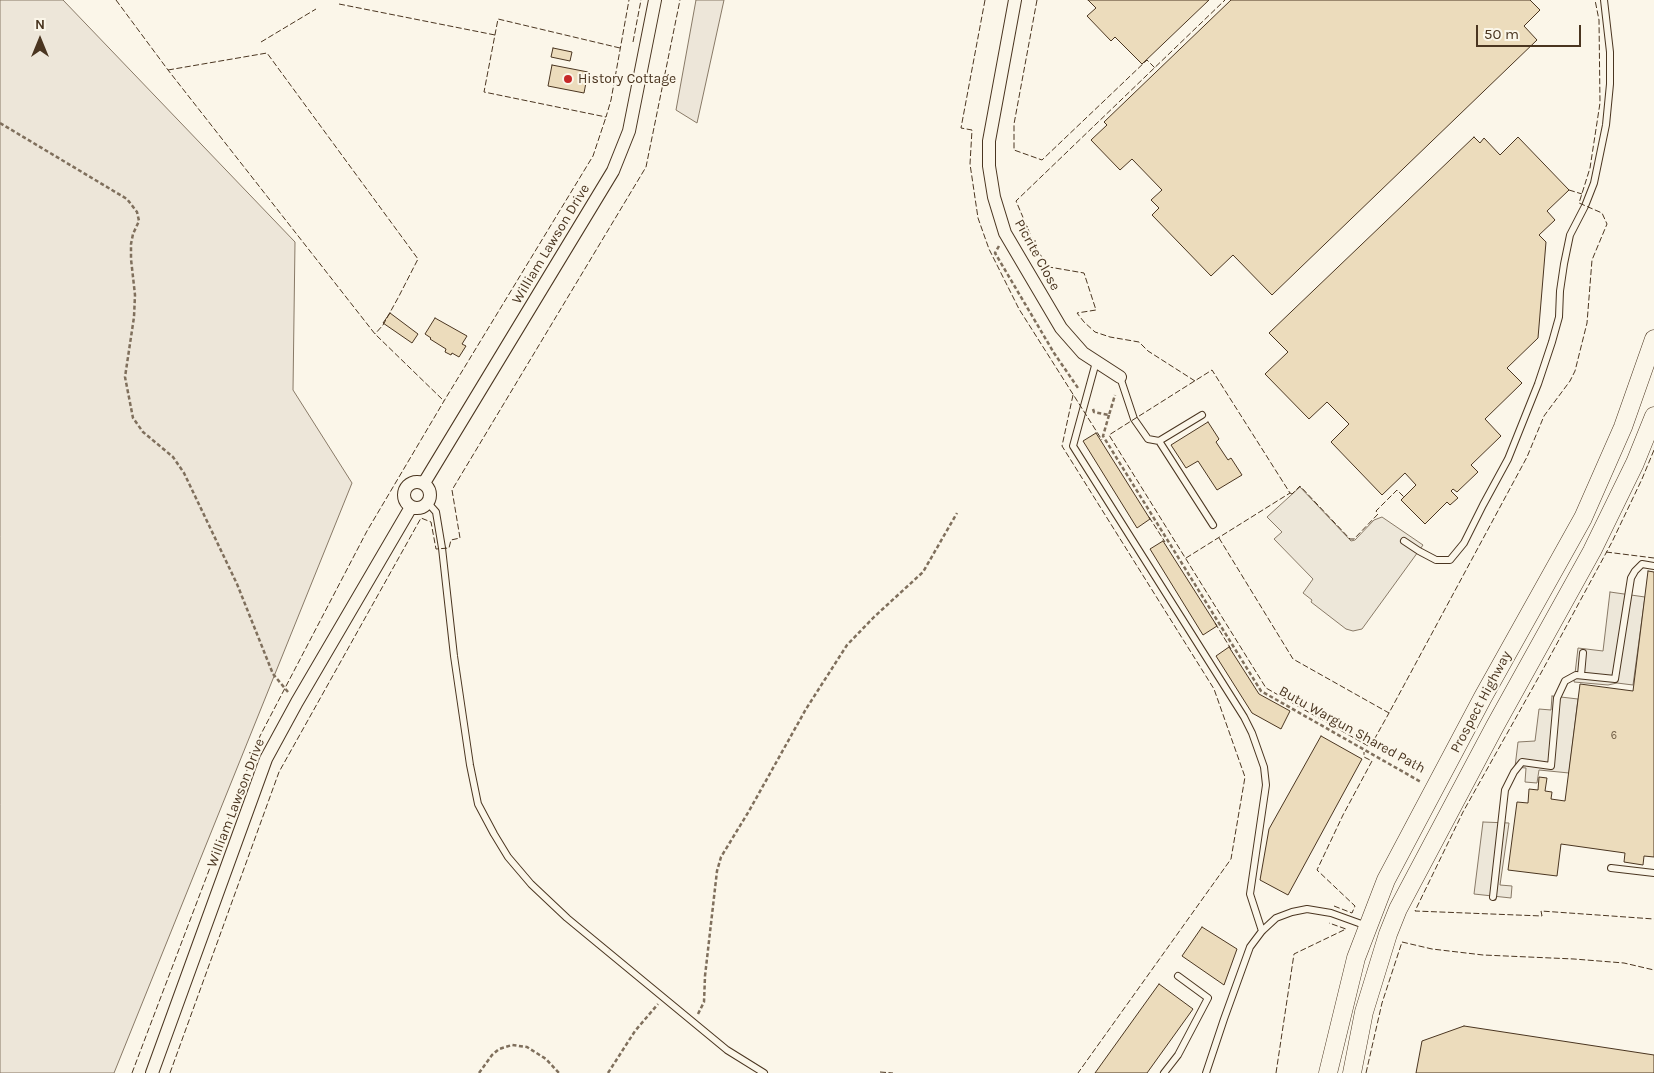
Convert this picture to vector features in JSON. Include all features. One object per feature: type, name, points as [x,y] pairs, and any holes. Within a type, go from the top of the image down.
[{"type":"main road","name":"Prospect Highway","points":[[1328,1073],[1356,958],[1386,880],[1483,697],[1582,518],[1623,427],[1654,338]]},
{"type":"main road","name":"Prospect Highway","points":[[1352,1073],[1364,1012],[1388,934],[1398,910],[1482,750],[1597,543],[1635,463],[1654,416]]},
{"type":"street","name":"William Lawson Drive","points":[[424,483],[613,171],[629,131],[655,0]]},
{"type":"street","name":"Picrite Close","points":[[1015,0],[989,142],[994,197],[1005,233],[1062,328],[1083,353],[1120,377]]},
{"type":"street","points":[[415,482],[424,483],[431,494],[428,503],[418,508],[410,507],[404,495],[407,487],[415,482]]},
{"type":"street","name":"William Lawson Drive","points":[[152,1073],[266,759],[410,507]]},
{"type":"lane","points":[[1404,541],[1436,560],[1450,560],[1464,543],[1482,505],[1508,459],[1538,384],[1559,317],[1560,292],[1570,236],[1594,183],[1606,125],[1610,84],[1610,52],[1604,0]]},
{"type":"lane","points":[[1096,362],[1073,446],[1244,717],[1264,767],[1266,785],[1250,894],[1262,931]]},
{"type":"lane","points":[[1120,377],[1134,419],[1148,439],[1159,441],[1202,415]]},
{"type":"lane","points":[[1159,441],[1214,525]]},
{"type":"lane","points":[[428,503],[436,512],[442,548],[454,656],[470,765],[478,804],[494,834],[508,857],[531,884],[567,918],[727,1050],[764,1073]]},
{"type":"lane","points":[[1493,897],[1506,790],[1514,772],[1522,762],[1551,766],[1558,698],[1565,681],[1576,675],[1615,680],[1631,578],[1634,571],[1642,564],[1654,566]]},
{"type":"lane","points":[[1581,675],[1583,653]]},
{"type":"lane","points":[[1611,868],[1654,873]]},
{"type":"lane","points":[[1206,1073],[1250,947],[1262,931],[1276,918],[1292,912],[1307,910],[1331,913],[1368,927]]},
{"type":"lane","points":[[1164,1073],[1178,1055],[1208,998],[1178,976]]},
{"type":"path","points":[[0,123],[127,199],[137,212],[139,220],[132,234],[131,244],[135,295],[134,317],[125,377],[132,418],[143,432],[173,457],[184,473],[237,584],[273,674],[284,688]]},
{"type":"path","name":"Butu Wargun Shared Path","points":[[1109,415],[1103,436],[1261,691],[1423,783]]},
{"type":"path","points":[[692,1021],[700,1013],[704,1002],[705,976],[717,871],[721,857],[806,709],[847,645],[923,572],[957,513]]},
{"type":"path","points":[[608,1073],[635,1031],[664,998]]},
{"type":"path","points":[[479,1073],[492,1055],[499,1049],[512,1045],[527,1047],[546,1060],[559,1073]]},
{"type":"shaded area","points":[[0,0],[63,0],[295,242],[293,390],[352,483],[114,1073],[0,1073]]},
{"type":"shaded area","points":[[696,0],[724,0],[697,123],[676,110]]},
{"type":"shaded area","points":[[1300,487],[1351,541],[1355,540],[1374,520],[1382,517],[1423,545],[1362,629],[1353,631],[1346,629],[1311,602],[1312,600],[1303,593],[1313,579],[1274,539],[1282,532],[1267,517]]},
{"type":"shaded area","points":[[1610,592],[1645,597],[1633,685],[1574,682],[1578,648],[1603,651]]},
{"type":"shaded area","points":[[1552,696],[1578,699],[1569,773],[1539,770],[1537,783],[1525,782],[1526,768],[1515,767],[1518,742],[1535,741],[1539,709],[1551,710]]},
{"type":"shaded area","points":[[1483,822],[1509,823],[1500,885],[1512,886],[1511,898],[1474,894]]},
{"type":"building","points":[[1088,0],[1209,0],[1142,64],[1115,37],[1111,41],[1087,16],[1096,8]]},
{"type":"building","points":[[1231,0],[1530,0],[1540,10],[1524,26],[1537,40],[1272,295],[1233,255],[1211,276],[1152,215],[1159,208],[1151,200],[1162,190],[1132,159],[1120,170],[1091,140],[1107,125],[1104,122]]},
{"type":"building","points":[[553,48],[572,52],[570,61],[551,57]]},
{"type":"building","name":"History Cottage","points":[[552,65],[588,72],[584,93],[548,86]]},
{"type":"building","points":[[1474,137],[1480,143],[1484,138],[1500,155],[1518,137],[1569,190],[1547,211],[1555,220],[1539,235],[1546,242],[1538,338],[1507,368],[1522,383],[1485,419],[1501,436],[1471,465],[1478,472],[1457,492],[1453,489],[1451,491],[1458,498],[1450,505],[1447,502],[1425,524],[1401,500],[1416,485],[1405,473],[1382,495],[1331,442],[1349,424],[1327,402],[1309,419],[1265,374],[1288,352],[1269,333]]},
{"type":"building","points":[[390,313],[418,334],[412,343],[383,323]]},
{"type":"building","points":[[435,318],[467,336],[462,344],[466,346],[459,357],[445,352],[446,349],[425,334]]},
{"type":"building","points":[[1208,422],[1219,439],[1216,442],[1228,460],[1231,458],[1242,475],[1217,490],[1198,461],[1186,468],[1171,445]]},
{"type":"building","points":[[1096,433],[1150,519],[1137,528],[1083,441]]},
{"type":"building","points":[[1163,541],[1217,626],[1203,635],[1150,549]]},
{"type":"building","points":[[1648,571],[1654,572],[1654,857],[1644,856],[1643,865],[1624,862],[1625,853],[1561,844],[1557,876],[1508,870],[1517,802],[1528,803],[1529,789],[1538,790],[1539,777],[1547,778],[1545,791],[1552,792],[1551,799],[1565,801],[1580,684],[1633,691]]},
{"type":"building","points":[[1229,647],[1259,694],[1290,711],[1281,729],[1252,713],[1216,656]]},
{"type":"building","points":[[1321,736],[1362,759],[1288,895],[1260,880],[1269,829]]},
{"type":"building","points":[[1202,927],[1237,949],[1224,985],[1182,956]]},
{"type":"building","points":[[1159,984],[1193,1009],[1147,1073],[1095,1073]]},
{"type":"building","points":[[1464,1026],[1654,1055],[1654,1073],[1416,1073],[1422,1041]]},
{"type":"fence","points":[[116,0],[168,70],[375,334],[444,401]]},
{"type":"fence","points":[[620,48],[498,19],[484,92],[606,117],[611,100],[629,0]]},
{"type":"fence","points":[[633,42],[641,0]]},
{"type":"fence","points":[[170,1073],[279,772],[421,518],[431,522],[436,549],[449,548],[451,540],[460,538],[452,490],[646,167],[680,0]]},
{"type":"fence","points":[[985,0],[961,128],[972,130],[970,164],[978,218],[989,249],[1019,309],[1102,440]]},
{"type":"fence","points":[[1037,0],[1014,124],[1014,150],[1042,160],[1147,60],[1155,68]]},
{"type":"fence","points":[[1195,381],[1148,351],[1139,342],[1110,337],[1095,332],[1084,322],[1077,313],[1096,310],[1084,273],[1049,267],[1037,250],[1016,201],[1225,0]]},
{"type":"fence","points":[[1219,538],[1293,659],[1389,713],[1527,457],[1544,416],[1570,381],[1575,371],[1587,323],[1592,260],[1607,224],[1602,213],[1579,203],[1590,168],[1600,103],[1599,20],[1595,0]]},
{"type":"fence","points":[[339,4],[495,35]]},
{"type":"fence","points":[[261,42],[316,9]]},
{"type":"fence","points":[[168,70],[267,53],[418,259],[383,325],[375,334]]},
{"type":"fence","points":[[132,1073],[260,736],[367,531],[593,156],[606,117]]},
{"type":"fence","points":[[1569,190],[1582,194]]},
{"type":"fence","points":[[1186,558],[1290,493],[1212,370],[1109,435],[1266,688],[1370,747],[1389,713]]},
{"type":"fence","points":[[1073,395],[1062,446],[1214,689],[1245,777],[1231,859],[1078,1073]]},
{"type":"fence","points":[[1654,450],[1612,542],[1463,812],[1415,911],[1542,916],[1541,911],[1654,919]]},
{"type":"fence","points":[[1290,493],[1292,494],[1300,486],[1350,539],[1354,539],[1378,514],[1376,511],[1397,490],[1404,497]]},
{"type":"fence","points":[[1149,517],[1165,542]]},
{"type":"fence","points":[[1606,552],[1654,558]]},
{"type":"fence","points":[[1215,623],[1231,649]]},
{"type":"fence","points":[[1334,906],[1352,913],[1355,906],[1317,870],[1343,815],[1372,761],[1364,757],[1364,752]]},
{"type":"fence","points":[[1276,1073],[1294,954],[1346,929],[1329,923]]},
{"type":"fence","points":[[1366,1073],[1382,1003],[1402,942],[1432,949],[1483,955],[1624,963],[1654,970]]},
{"type":"fence","points":[[880,1072],[893,1073]]},
{"type":"place","name":"History Cottage","points":[[568,79]]}]
